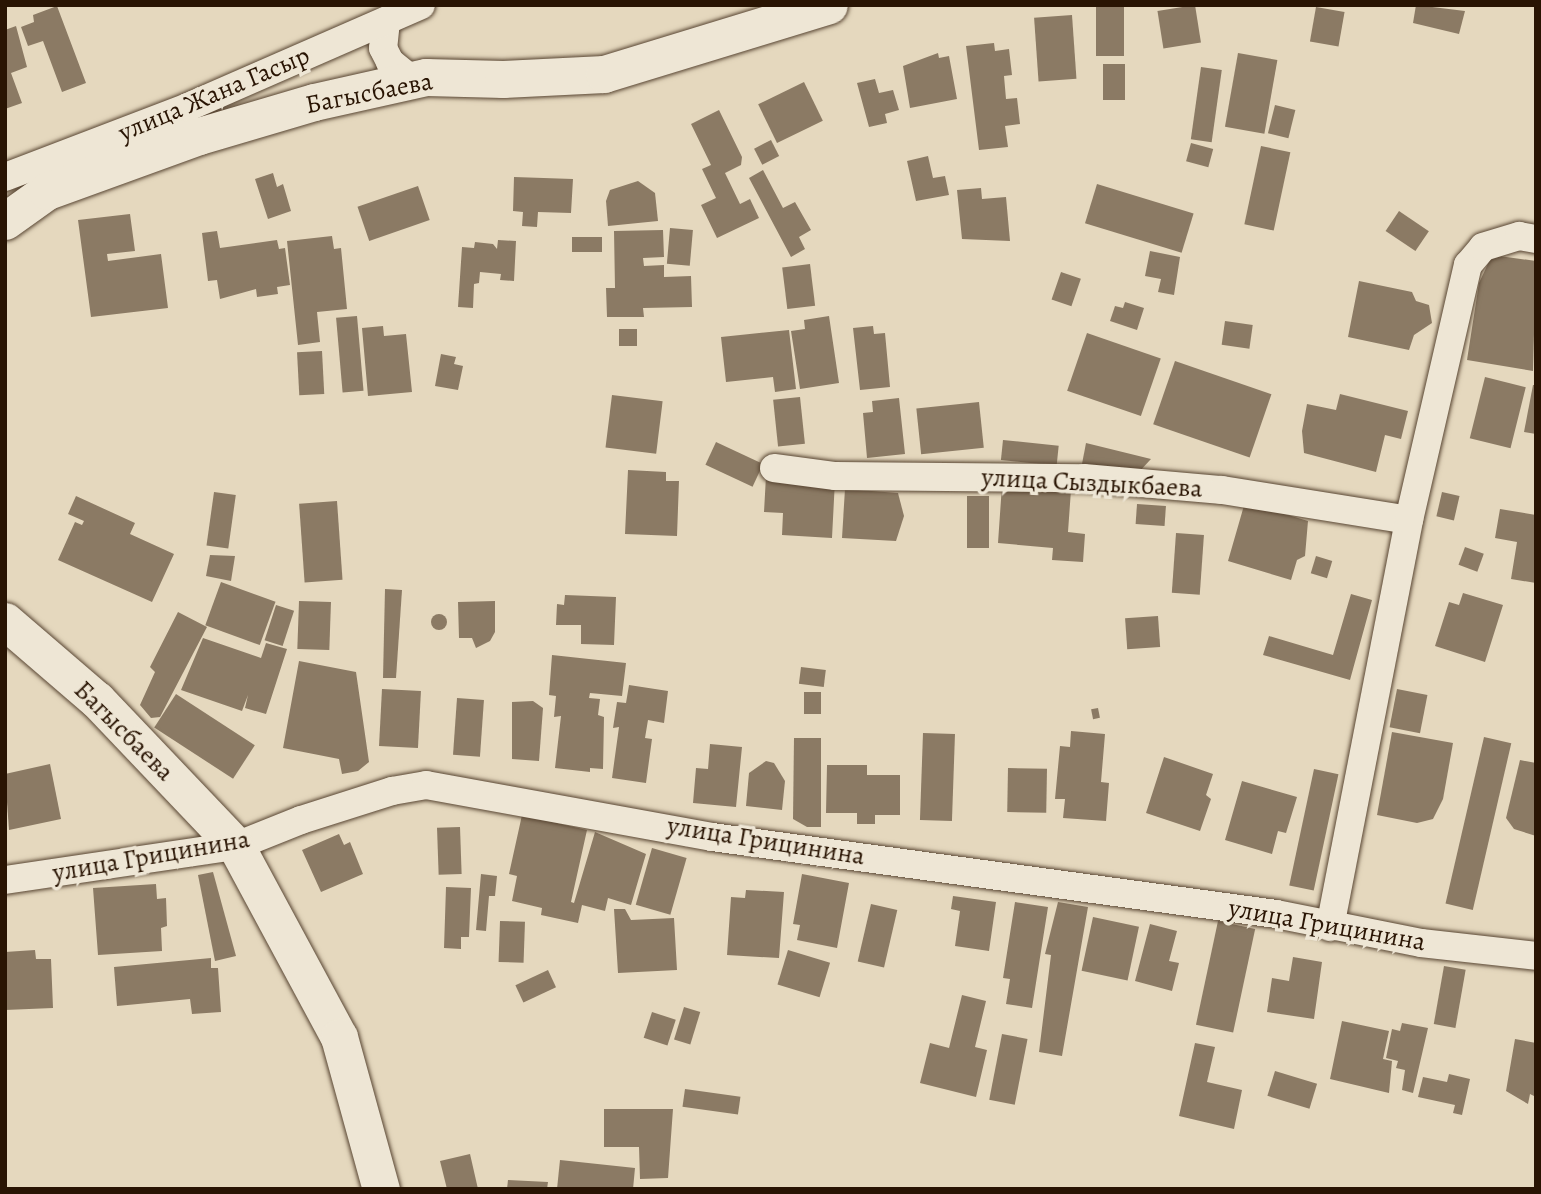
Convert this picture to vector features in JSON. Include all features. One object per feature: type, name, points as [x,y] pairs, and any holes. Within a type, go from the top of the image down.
[{"type":"street","name":"улица Жана Гасыр","points":[[193,121],[421,5]]},
{"type":"street","name":"Багысбаева","points":[[8,198],[47,191],[193,121],[314,102],[412,80],[604,74],[829,5]]},
{"type":"street","points":[[386,21],[383,48],[390,62],[412,80]]},
{"type":"street","points":[[1330,927],[1409,520],[1468,265],[1483,247],[1519,236],[1536,239]]},
{"type":"street","name":"улица Сыздыкбаева","points":[[774,468],[835,476],[1084,478],[1234,492],[1409,520]]},
{"type":"street","name":"Багысбаева","points":[[5,621],[97,700],[236,846],[339,1037],[381,1189]]},
{"type":"street","name":"улица Грицинина","points":[[5,880],[236,846],[392,791],[426,785],[712,837],[1276,914],[1330,927],[1536,956]]},
{"type":"building","points":[[1096,5],[1124,5],[1124,56],[1096,56]]},
{"type":"building","points":[[1195,5],[1201,43],[1163,48],[1157,11]]},
{"type":"building","points":[[1416,5],[1465,11],[1459,34],[1413,23]]},
{"type":"building","points":[[57,6],[86,83],[62,92],[43,41],[28,46],[21,27],[34,22],[33,15]]},
{"type":"building","points":[[1316,7],[1345,12],[1338,47],[1310,41]]},
{"type":"building","points":[[1072,15],[1076,79],[1039,81],[1034,18]]},
{"type":"building","points":[[16,26],[27,67],[11,73],[22,103],[5,109],[5,30]]},
{"type":"building","points":[[994,43],[995,51],[1009,49],[1012,75],[1004,76],[1006,99],[1017,98],[1020,124],[1005,126],[1008,147],[979,150],[966,46]]},
{"type":"building","points":[[938,53],[939,58],[949,56],[957,99],[910,108],[903,66]]},
{"type":"building","points":[[1238,53],[1277,60],[1264,134],[1225,127]]},
{"type":"building","points":[[1103,64],[1125,64],[1125,100],[1103,100]]},
{"type":"building","points":[[1201,67],[1222,70],[1212,142],[1191,139]]},
{"type":"building","points":[[875,79],[879,93],[893,90],[899,110],[885,114],[887,123],[869,127],[857,83]]},
{"type":"building","points":[[804,82],[823,121],[777,143],[758,104]]},
{"type":"building","points":[[1275,105],[1295,110],[1288,138],[1268,133]]},
{"type":"building","points":[[719,110],[742,157],[741,165],[725,173],[740,204],[750,199],[759,218],[717,238],[701,205],[716,198],[702,169],[711,165],[691,124]]},
{"type":"building","points":[[771,140],[779,156],[762,165],[754,149]]},
{"type":"building","points":[[1191,143],[1213,149],[1208,167],[1186,161]]},
{"type":"building","points":[[1261,146],[1290,152],[1274,230],[1244,224]]},
{"type":"building","points":[[928,156],[933,178],[945,176],[949,195],[916,201],[907,161]]},
{"type":"building","points":[[763,170],[783,208],[795,202],[811,230],[799,237],[805,249],[791,257],[749,178]]},
{"type":"building","points":[[273,173],[277,187],[283,184],[291,211],[268,219],[255,179]]},
{"type":"building","points":[[514,177],[573,179],[571,213],[538,212],[537,227],[522,226],[523,212],[513,211]]},
{"type":"building","points":[[638,181],[655,193],[658,221],[608,226],[606,201],[610,190]]},
{"type":"building","points":[[1097,184],[1194,214],[1182,253],[1085,223]]},
{"type":"building","points":[[418,186],[430,220],[369,241],[357,207]]},
{"type":"building","points":[[981,188],[982,199],[1006,197],[1010,241],[962,239],[957,190]]},
{"type":"building","points":[[1399,211],[1429,231],[1415,251],[1386,231]]},
{"type":"building","points":[[130,214],[135,251],[107,254],[108,261],[161,254],[168,308],[91,317],[78,220]]},
{"type":"building","points":[[670,228],[693,230],[690,266],[667,264]]},
{"type":"building","points":[[663,230],[664,257],[643,258],[644,266],[664,265],[664,277],[691,276],[692,307],[643,308],[644,317],[607,317],[606,288],[615,288],[614,231]]},
{"type":"building","points":[[217,231],[220,248],[277,240],[279,249],[285,248],[290,285],[277,287],[278,294],[257,297],[256,289],[220,299],[217,280],[208,281],[202,233]]},
{"type":"building","points":[[332,236],[334,249],[341,248],[347,309],[317,312],[320,342],[298,345],[287,241]]},
{"type":"building","points":[[572,237],[602,237],[602,252],[572,252]]},
{"type":"building","points":[[498,240],[516,241],[514,281],[500,280],[501,274],[480,272],[479,283],[474,284],[473,308],[458,307],[462,247],[474,248],[475,242],[493,244],[497,249]]},
{"type":"building","points":[[1150,251],[1180,257],[1174,295],[1158,292],[1161,279],[1145,276]]},
{"type":"building","points":[[1492,255],[1536,261],[1533,371],[1467,360],[1479,283]]},
{"type":"building","points":[[810,264],[815,306],[787,309],[782,267]]},
{"type":"building","points":[[1061,272],[1081,279],[1071,306],[1052,299]]},
{"type":"building","points":[[1359,281],[1412,292],[1416,301],[1429,305],[1432,323],[1414,335],[1409,350],[1348,337]]},
{"type":"building","points":[[1125,302],[1144,308],[1137,330],[1110,321],[1115,306],[1123,308]]},
{"type":"building","points":[[357,316],[364,391],[343,393],[336,318]]},
{"type":"building","points":[[829,316],[839,383],[800,389],[791,331],[805,329],[804,320]]},
{"type":"building","points":[[1225,321],[1253,325],[1249,349],[1222,345]]},
{"type":"building","points":[[383,326],[384,336],[406,334],[412,392],[368,396],[362,328]]},
{"type":"building","points":[[873,326],[874,334],[885,333],[890,387],[860,390],[853,328]]},
{"type":"building","points":[[619,329],[637,329],[637,346],[619,346]]},
{"type":"building","points":[[789,330],[796,389],[775,392],[773,377],[726,382],[721,337]]},
{"type":"building","points":[[1087,333],[1161,358],[1141,416],[1067,391]]},
{"type":"building","points":[[322,351],[324,394],[299,395],[297,352]]},
{"type":"building","points":[[441,354],[456,357],[454,364],[463,366],[458,390],[435,386]]},
{"type":"building","points":[[1175,361],[1271,394],[1250,458],[1153,424]]},
{"type":"building","points":[[1485,377],[1526,387],[1511,448],[1470,438]]},
{"type":"building","points":[[1533,385],[1536,385],[1536,434],[1524,432]]},
{"type":"building","points":[[1340,394],[1408,411],[1401,439],[1385,435],[1376,472],[1304,453],[1302,431],[1307,404],[1336,410]]},
{"type":"building","points":[[612,395],[663,401],[656,454],[606,448]]},
{"type":"building","points":[[800,397],[805,444],[778,447],[773,400]]},
{"type":"building","points":[[899,398],[905,454],[867,458],[863,413],[873,412],[872,401]]},
{"type":"building","points":[[979,402],[984,448],[921,454],[916,409]]},
{"type":"building","points":[[1003,440],[1059,446],[1057,466],[1001,460]]},
{"type":"building","points":[[716,442],[763,464],[753,487],[705,465]]},
{"type":"building","points":[[1086,443],[1151,459],[1138,473],[1129,476],[1082,464]]},
{"type":"building","points":[[628,470],[666,472],[666,481],[679,481],[677,536],[625,534]]},
{"type":"building","points":[[766,476],[835,480],[832,538],[782,535],[783,513],[764,512]]},
{"type":"building","points":[[1002,485],[1071,490],[1068,532],[1085,534],[1083,562],[1052,560],[1053,548],[998,543]]},
{"type":"building","points":[[845,489],[898,493],[904,516],[896,541],[842,538]]},
{"type":"building","points":[[214,492],[236,495],[228,549],[206,545]]},
{"type":"building","points":[[1442,492],[1460,496],[1454,520],[1436,516]]},
{"type":"building","points":[[76,496],[135,523],[130,534],[174,554],[152,602],[58,560],[75,522],[82,525],[84,521],[68,514]]},
{"type":"building","points":[[967,496],[989,496],[989,548],[967,548]]},
{"type":"building","points":[[337,501],[343,580],[305,582],[299,504]]},
{"type":"building","points":[[1245,502],[1308,521],[1305,556],[1297,560],[1291,580],[1228,561]]},
{"type":"building","points":[[1137,504],[1166,506],[1165,526],[1136,524]]},
{"type":"building","points":[[1500,509],[1536,515],[1536,583],[1511,579],[1517,542],[1495,538]]},
{"type":"building","points":[[1176,533],[1204,535],[1200,595],[1172,593]]},
{"type":"building","points":[[1465,547],[1484,554],[1477,572],[1459,565]]},
{"type":"building","points":[[210,555],[235,556],[231,581],[206,576]]},
{"type":"building","points":[[1316,556],[1332,561],[1327,578],[1311,573]]},
{"type":"building","points":[[221,582],[276,602],[260,645],[205,625]]},
{"type":"building","points":[[385,589],[402,590],[396,678],[383,678]]},
{"type":"building","points":[[1463,593],[1503,605],[1485,662],[1435,646],[1449,602],[1459,605]]},
{"type":"building","points":[[1351,594],[1372,600],[1350,680],[1263,655],[1269,636],[1333,655]]},
{"type":"building","points":[[565,595],[616,597],[614,645],[581,644],[581,625],[556,625],[557,604],[564,605]]},
{"type":"building","points":[[299,601],[331,602],[329,650],[297,649]]},
{"type":"building","points":[[495,601],[495,632],[490,641],[476,648],[472,638],[459,638],[458,602]]},
{"type":"building","points":[[276,605],[294,611],[283,646],[265,640]]},
{"type":"building","points":[[178,612],[207,627],[160,717],[151,718],[140,705],[155,672],[150,667]]},
{"type":"building","points":[[436,614],[442,614],[447,622],[445,628],[436,630],[431,625],[431,619]]},
{"type":"building","points":[[1158,616],[1160,647],[1127,649],[1125,618]]},
{"type":"building","points":[[203,638],[261,658],[266,643],[287,649],[266,714],[245,708],[248,695],[242,711],[181,690]]},
{"type":"building","points":[[552,655],[626,663],[622,696],[590,693],[589,698],[600,699],[598,715],[604,717],[603,769],[590,768],[590,772],[555,768],[561,716],[554,717],[556,696],[549,695]]},
{"type":"building","points":[[299,661],[356,672],[369,762],[358,771],[342,774],[339,759],[283,748]]},
{"type":"building","points":[[801,667],[826,670],[824,687],[799,684]]},
{"type":"building","points":[[629,685],[668,691],[664,723],[648,720],[645,738],[652,739],[646,783],[612,778],[619,727],[613,728],[617,702],[626,703]]},
{"type":"building","points":[[382,689],[421,691],[418,748],[379,746]]},
{"type":"building","points":[[1397,689],[1427,695],[1420,733],[1390,727]]},
{"type":"building","points":[[804,692],[821,692],[821,714],[804,714]]},
{"type":"building","points":[[176,694],[255,745],[233,779],[154,728]]},
{"type":"building","points":[[457,698],[484,700],[480,757],[453,755]]},
{"type":"building","points":[[533,701],[543,708],[539,761],[512,759],[512,702]]},
{"type":"building","points":[[1098,708],[1100,718],[1093,719],[1091,709]]},
{"type":"building","points":[[1071,731],[1105,734],[1101,782],[1109,783],[1106,821],[1063,818],[1065,799],[1055,799],[1060,746],[1070,747]]},
{"type":"building","points":[[1392,732],[1453,743],[1443,799],[1433,819],[1417,823],[1377,815]]},
{"type":"building","points":[[923,733],[955,734],[952,821],[920,820]]},
{"type":"building","points":[[1484,737],[1511,743],[1473,910],[1446,904]]},
{"type":"building","points":[[794,738],[821,738],[821,827],[807,827],[793,819]]},
{"type":"building","points":[[710,744],[742,747],[736,807],[693,803],[696,768],[708,769]]},
{"type":"building","points":[[1164,757],[1213,774],[1206,795],[1211,799],[1200,831],[1146,813]]},
{"type":"building","points":[[1520,760],[1536,763],[1536,836],[1514,829],[1506,818]]},
{"type":"building","points":[[766,761],[774,763],[785,781],[782,810],[746,806],[749,773]]},
{"type":"building","points":[[50,764],[61,819],[9,830],[5,774]]},
{"type":"building","points":[[827,765],[867,765],[867,775],[900,775],[900,815],[875,815],[875,824],[857,824],[857,813],[826,813]]},
{"type":"building","points":[[1008,768],[1047,769],[1046,813],[1007,812]]},
{"type":"building","points":[[1314,769],[1338,774],[1314,891],[1289,885]]},
{"type":"building","points":[[1242,781],[1297,797],[1286,833],[1278,831],[1272,854],[1225,840]]},
{"type":"building","points":[[522,815],[587,830],[571,902],[574,903],[595,832],[646,854],[631,905],[608,898],[605,911],[582,905],[578,923],[541,915],[542,908],[512,901],[517,876],[509,874]]},
{"type":"building","points":[[460,827],[462,874],[439,875],[437,828]]},
{"type":"building","points":[[339,834],[344,845],[350,842],[363,874],[321,892],[302,850]]},
{"type":"building","points":[[652,848],[687,858],[670,915],[636,905]]},
{"type":"building","points":[[213,872],[236,956],[215,961],[198,875]]},
{"type":"building","points":[[481,874],[497,876],[495,896],[489,896],[486,931],[476,930]]},
{"type":"building","points":[[802,874],[849,883],[837,948],[797,940],[800,925],[793,924]]},
{"type":"building","points":[[156,884],[157,899],[166,898],[167,926],[161,928],[162,951],[98,955],[93,888]]},
{"type":"building","points":[[446,887],[471,888],[469,937],[461,937],[461,949],[444,948]]},
{"type":"building","points":[[746,890],[784,892],[779,958],[727,955],[731,897],[745,898]]},
{"type":"building","points":[[953,896],[996,902],[989,951],[955,946],[960,911],[951,909]]},
{"type":"building","points":[[1015,902],[1048,907],[1032,1008],[1006,1004],[1010,979],[1003,978]]},
{"type":"building","points":[[1058,902],[1088,907],[1062,1056],[1039,1052],[1051,955],[1045,954]]},
{"type":"building","points":[[871,904],[897,910],[884,968],[858,961]]},
{"type":"building","points":[[614,909],[625,909],[631,920],[674,918],[677,970],[618,973]]},
{"type":"building","points":[[1093,917],[1139,927],[1128,981],[1082,971]]},
{"type":"building","points":[[500,921],[525,922],[524,963],[499,962]]},
{"type":"building","points":[[1218,921],[1255,929],[1233,1033],[1196,1025]]},
{"type":"building","points":[[1150,924],[1177,931],[1169,961],[1179,963],[1172,991],[1135,981]]},
{"type":"building","points":[[35,950],[36,959],[51,959],[53,1008],[5,1010],[5,952]]},
{"type":"building","points":[[788,950],[830,963],[820,997],[777,984]]},
{"type":"building","points":[[1293,957],[1322,962],[1314,1019],[1267,1012],[1272,978],[1289,981]]},
{"type":"building","points":[[211,958],[211,968],[218,968],[221,1012],[192,1014],[190,999],[117,1006],[114,967]]},
{"type":"building","points":[[1444,966],[1466,970],[1455,1028],[1434,1024]]},
{"type":"building","points":[[548,970],[556,987],[523,1002],[515,985]]},
{"type":"building","points":[[962,995],[986,1001],[975,1047],[987,1050],[976,1097],[920,1083],[930,1043],[949,1048]]},
{"type":"building","points":[[684,1007],[700,1012],[690,1044],[674,1040]]},
{"type":"building","points":[[652,1012],[676,1020],[667,1045],[644,1038]]},
{"type":"building","points":[[1342,1021],[1389,1031],[1383,1059],[1392,1061],[1389,1093],[1330,1079]]},
{"type":"building","points":[[1402,1023],[1428,1028],[1413,1093],[1402,1090],[1405,1070],[1396,1068],[1398,1061],[1386,1058],[1392,1029],[1400,1031]]},
{"type":"building","points":[[1002,1034],[1028,1039],[1015,1105],[989,1100]]},
{"type":"building","points":[[1515,1039],[1536,1043],[1536,1097],[1530,1094],[1528,1104],[1506,1091]]},
{"type":"building","points":[[1195,1043],[1215,1047],[1207,1082],[1242,1090],[1234,1129],[1179,1116]]},
{"type":"building","points":[[1275,1071],[1317,1084],[1309,1109],[1267,1096]]},
{"type":"building","points":[[1449,1074],[1470,1079],[1462,1115],[1453,1113],[1455,1105],[1418,1097],[1423,1077],[1447,1082]]},
{"type":"building","points":[[685,1089],[740,1097],[738,1115],[682,1107]]},
{"type":"building","points":[[604,1109],[673,1109],[668,1178],[640,1179],[639,1147],[604,1147]]},
{"type":"building","points":[[470,1154],[478,1189],[447,1189],[440,1161]]},
{"type":"building","points":[[560,1160],[635,1168],[633,1189],[557,1189]]},
{"type":"building","points":[[508,1180],[548,1182],[547,1189],[507,1189]]}]
